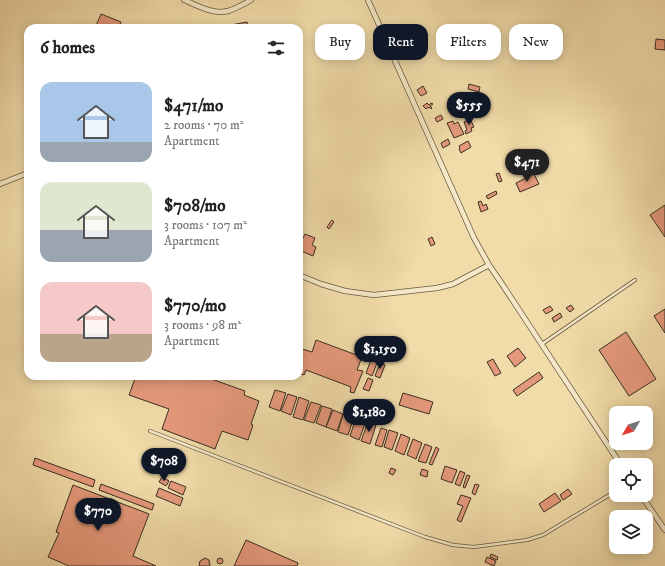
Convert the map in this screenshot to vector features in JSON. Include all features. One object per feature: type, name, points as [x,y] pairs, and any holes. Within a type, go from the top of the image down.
[{"type":"street","points":[[184,0],[218,12],[227,11],[251,0]]},
{"type":"street","points":[[368,0],[468,224],[488,265],[616,458]]},
{"type":"street","points":[[0,184],[24,175]]},
{"type":"street","points":[[303,277],[345,291],[374,295],[437,288],[453,284],[488,265]]},
{"type":"street","points":[[646,502],[665,530]]},
{"type":"lane","points":[[542,344],[635,280]]},
{"type":"lane","points":[[150,431],[425,537],[453,545],[474,547],[527,540],[542,535],[609,495]]},
{"type":"building","points":[[101,14],[121,22],[120,24],[97,24]]},
{"type":"building","points":[[247,22],[247,24],[236,24]]},
{"type":"building","points":[[656,39],[665,40],[665,50],[655,49]]},
{"type":"building","points":[[469,84],[480,87],[479,92],[468,89]]},
{"type":"building","points":[[423,86],[427,93],[421,96],[417,90]]},
{"type":"building","points":[[427,103],[429,105],[431,103],[433,104],[430,106],[432,108],[431,109],[429,107],[426,109],[423,106]]},
{"type":"building","points":[[441,115],[443,119],[437,122],[435,118]]},
{"type":"building","points":[[470,119],[474,127],[471,128],[472,131],[466,134],[465,131],[467,130],[464,122]]},
{"type":"building","points":[[453,121],[454,124],[458,122],[464,134],[454,138],[447,123]]},
{"type":"building","points":[[448,139],[450,144],[443,148],[441,143]]},
{"type":"building","points":[[468,141],[471,147],[461,153],[459,146]]},
{"type":"building","points":[[499,173],[502,181],[499,182],[496,174]]},
{"type":"building","points":[[534,174],[539,184],[520,192],[516,183]]},
{"type":"building","points":[[496,191],[497,194],[488,199],[486,196]]},
{"type":"building","points":[[481,201],[483,206],[486,204],[488,209],[481,212],[478,202]]},
{"type":"building","points":[[665,205],[665,237],[650,215]]},
{"type":"building","points":[[332,220],[334,222],[329,229],[327,227]]},
{"type":"building","points":[[305,234],[315,238],[312,245],[316,247],[313,256],[303,252],[303,238]]},
{"type":"building","points":[[432,237],[435,244],[431,246],[428,239]]},
{"type":"building","points":[[571,305],[574,309],[570,312],[566,308]]},
{"type":"building","points":[[550,306],[553,310],[546,314],[543,310]]},
{"type":"building","points":[[665,309],[665,333],[654,316]]},
{"type":"building","points":[[560,313],[562,317],[554,322],[552,318]]},
{"type":"building","points":[[626,332],[656,379],[629,396],[599,350]]},
{"type":"building","points":[[316,340],[362,357],[357,370],[363,371],[354,393],[350,392],[351,387],[306,370],[303,375],[303,349],[312,352]]},
{"type":"building","points":[[518,348],[526,358],[515,367],[507,356]]},
{"type":"building","points":[[493,359],[501,373],[495,376],[487,362]]},
{"type":"building","points":[[371,360],[377,363],[372,376],[366,373]]},
{"type":"building","points":[[380,363],[385,365],[380,378],[375,376]]},
{"type":"building","points":[[539,372],[543,378],[517,396],[513,390]]},
{"type":"building","points":[[368,378],[373,380],[369,391],[363,389]]},
{"type":"building","points":[[135,380],[214,380],[245,391],[244,395],[259,401],[251,424],[253,425],[248,440],[222,431],[215,449],[162,429],[169,409],[129,395]]},
{"type":"building","points":[[275,390],[286,393],[280,411],[269,407]]},
{"type":"building","points":[[403,393],[433,402],[429,414],[399,405]]},
{"type":"building","points":[[288,394],[297,397],[291,415],[281,411]]},
{"type":"building","points":[[299,397],[309,401],[303,420],[293,417]]},
{"type":"building","points":[[311,402],[321,405],[314,423],[304,420]]},
{"type":"building","points":[[322,406],[332,409],[326,427],[316,423]]},
{"type":"building","points":[[333,410],[343,414],[337,431],[326,427]]},
{"type":"building","points":[[343,414],[354,417],[348,435],[338,432]]},
{"type":"building","points":[[356,418],[366,421],[359,440],[350,436]]},
{"type":"building","points":[[368,422],[376,425],[370,444],[361,441]]},
{"type":"building","points":[[381,428],[387,430],[382,447],[375,445]]},
{"type":"building","points":[[389,430],[398,433],[392,450],[384,447]]},
{"type":"building","points":[[401,434],[410,438],[404,455],[395,451]]},
{"type":"building","points":[[413,439],[422,443],[416,459],[407,455]]},
{"type":"building","points":[[425,444],[432,447],[426,463],[418,461]]},
{"type":"building","points":[[436,447],[439,449],[432,465],[429,464]]},
{"type":"building","points":[[35,458],[95,480],[93,487],[33,465]]},
{"type":"building","points":[[445,466],[457,470],[452,483],[441,479]]},
{"type":"building","points":[[391,468],[396,470],[393,475],[389,473]]},
{"type":"building","points":[[422,469],[428,471],[427,477],[420,475]]},
{"type":"building","points":[[460,471],[465,473],[460,486],[455,484]]},
{"type":"building","points":[[467,475],[470,476],[465,488],[463,487]]},
{"type":"building","points":[[162,477],[169,481],[166,486],[159,482]]},
{"type":"building","points":[[171,481],[186,487],[183,495],[168,488]]},
{"type":"building","points":[[101,484],[154,504],[152,510],[99,490]]},
{"type":"building","points":[[475,484],[479,485],[475,495],[472,493]]},
{"type":"building","points":[[73,485],[149,514],[133,556],[156,566],[69,566],[48,557],[59,533],[56,532]]},
{"type":"building","points":[[159,488],[183,498],[180,506],[156,496]]},
{"type":"building","points":[[568,489],[572,494],[563,500],[560,495]]},
{"type":"building","points":[[555,493],[561,501],[544,512],[539,504]]},
{"type":"building","points":[[461,495],[471,498],[461,522],[457,520],[463,506],[457,504]]},
{"type":"building","points":[[246,540],[298,563],[297,566],[234,566]]},
{"type":"building","points":[[491,554],[498,557],[497,560],[490,557]]},
{"type":"building","points":[[487,557],[496,561],[494,566],[485,562]]},
{"type":"building","points":[[205,558],[209,560],[210,566],[199,566],[200,561]]},
{"type":"building","points":[[220,558],[223,561],[220,564],[217,561]]}]
